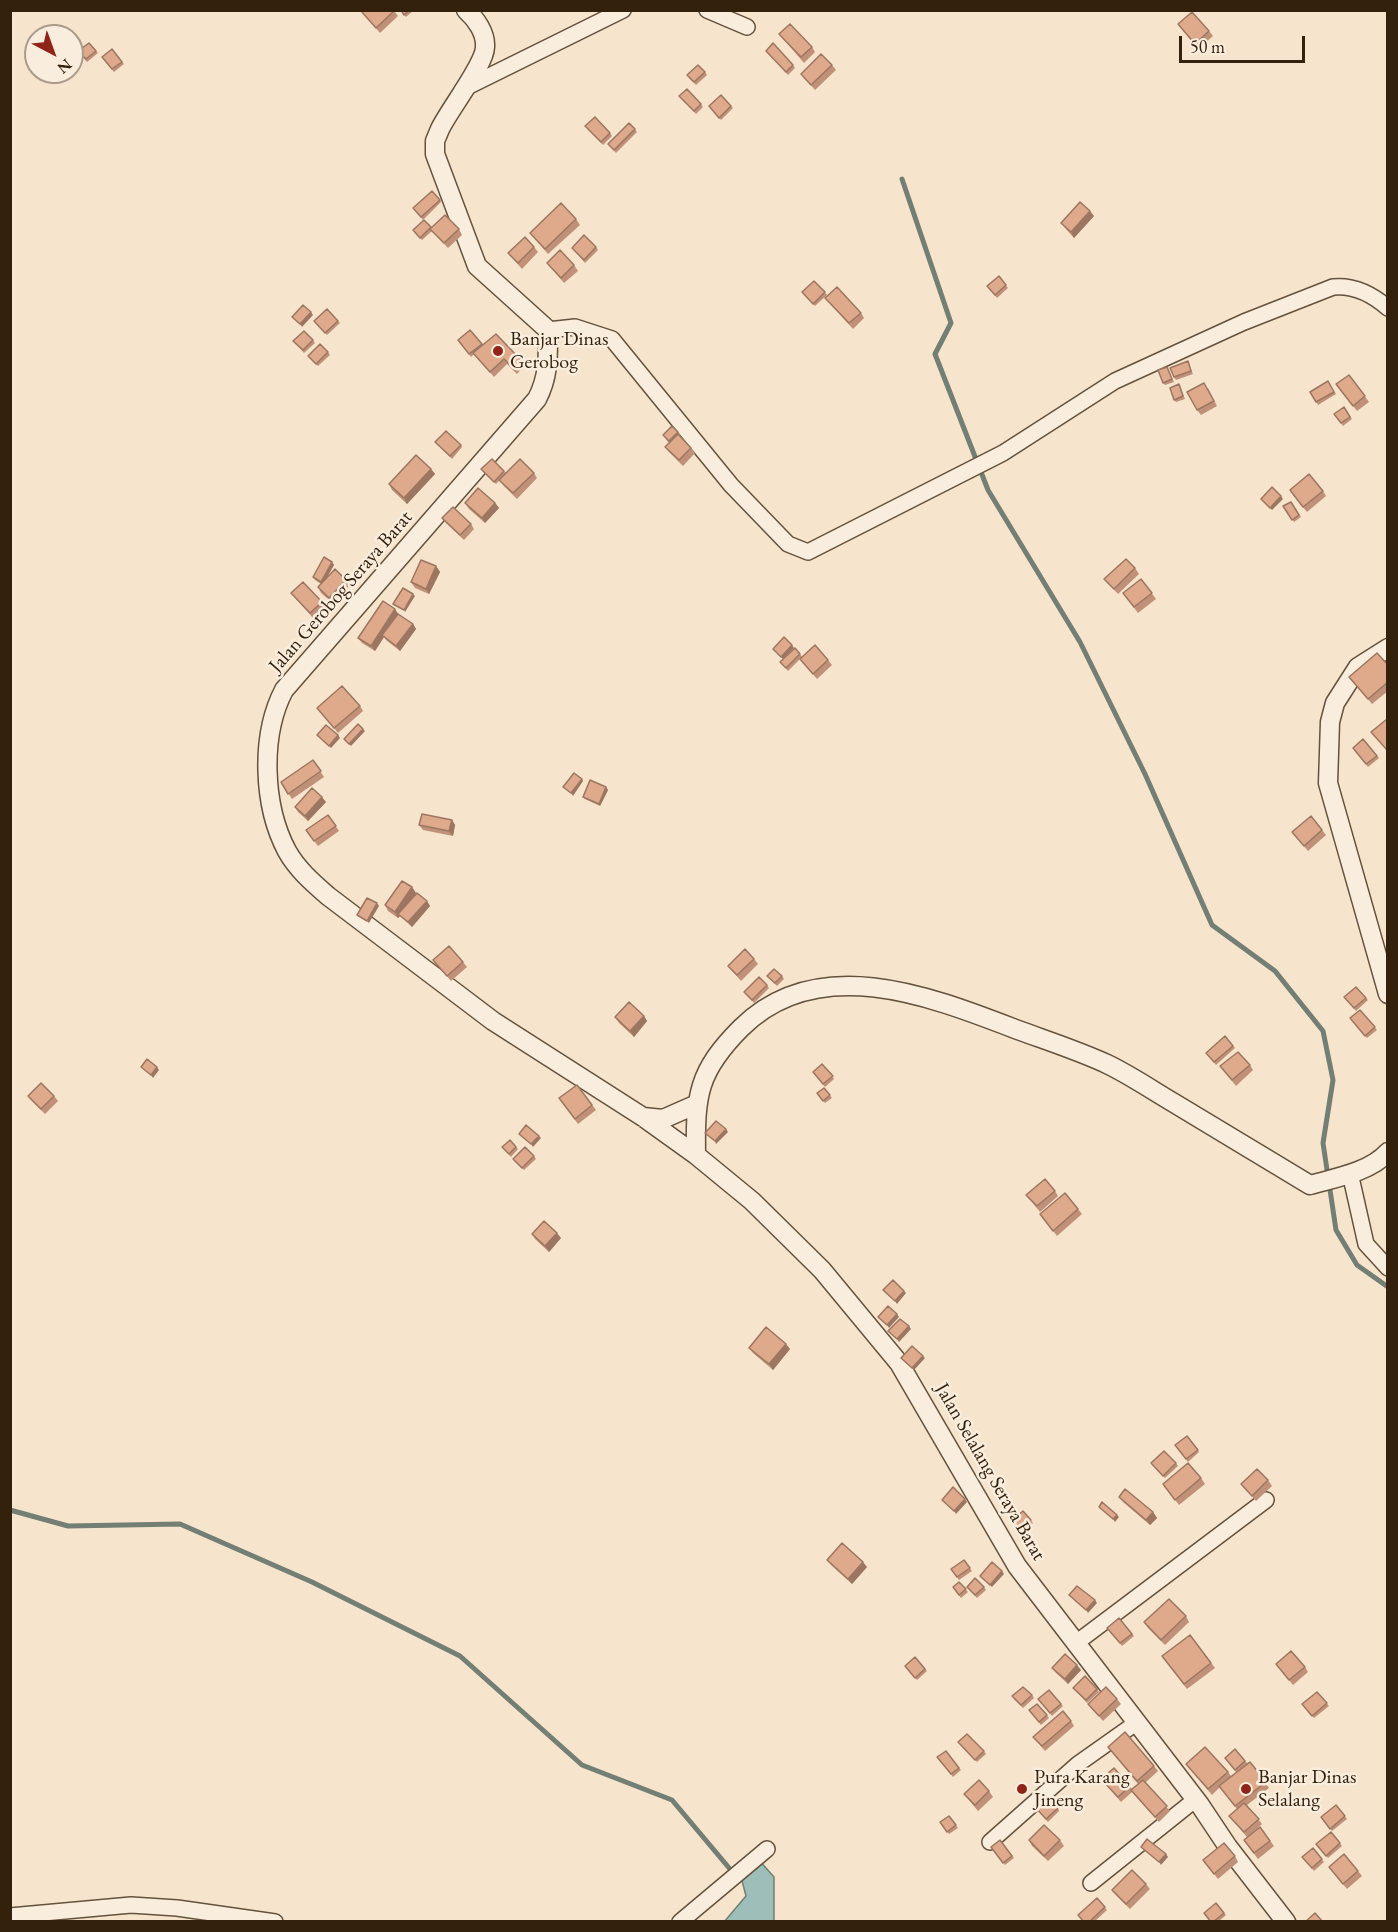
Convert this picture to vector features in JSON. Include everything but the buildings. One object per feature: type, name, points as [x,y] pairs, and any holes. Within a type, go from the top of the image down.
[{"type":"street","points":[[466,10],[477,22],[485,47],[481,63],[440,129],[435,141],[435,154],[477,266],[548,330],[575,327],[612,339],[731,485],[788,544],[797,550],[807,552],[827,544],[941,486],[1003,453],[1115,381],[1244,322],[1333,287],[1346,286],[1359,290],[1379,300],[1388,308]]},
{"type":"street","points":[[463,89],[623,10]]},
{"type":"street","points":[[707,10],[747,27]]},
{"type":"street","name":"Jalan Gerobog Seraya Barat","points":[[548,330],[548,366],[545,383],[537,399],[284,690],[277,704],[272,728],[268,758],[269,783],[273,808],[287,851],[303,874],[493,1021],[643,1117]]},
{"type":"street","points":[[1388,648],[1358,667],[1335,703],[1330,722],[1328,783],[1388,994]]},
{"type":"street","points":[[696,1155],[697,1104],[707,1069],[734,1036],[767,1008],[807,990],[845,985],[879,987],[950,1004],[1108,1064],[1310,1185],[1380,1161],[1388,1152]]},
{"type":"street","points":[[643,1117],[663,1119],[697,1104]]},
{"type":"street","name":"Jalan Selalang Seraya Barat","points":[[643,1117],[696,1155],[752,1201],[822,1270],[876,1331],[916,1389],[971,1491],[1017,1566],[1196,1799],[1228,1846],[1286,1922]]},
{"type":"street","points":[[1347,1174],[1366,1244],[1388,1268]]},
{"type":"street","points":[[1076,1643],[1266,1500]]},
{"type":"street","points":[[990,1842],[1078,1764],[1136,1723]]},
{"type":"street","points":[[1091,1883],[1196,1799]]},
{"type":"street","points":[[680,1922],[768,1849]]},
{"type":"street","points":[[10,1916],[131,1905],[177,1908],[275,1922]]},
{"type":"water","points":[[758,1859],[774,1877],[774,1921],[724,1922],[746,1896],[740,1873]]},
{"type":"waterway","points":[[902,179],[951,323],[935,354],[988,490],[1080,642],[1145,774],[1212,925],[1275,971],[1323,1031],[1333,1080],[1323,1143],[1336,1230],[1357,1265],[1388,1287]]},
{"type":"waterway","points":[[10,1510],[68,1526],[180,1524],[312,1582],[460,1656],[582,1765],[672,1800],[735,1875]]},
{"type":"place","name":"Banjar Dinas Gerobog","points":[[498,351]]},
{"type":"place","name":"Pura Karang Jineng","points":[[1022,1789]]},
{"type":"place","name":"Banjar Dinas Selalang","points":[[1246,1789]]}]
